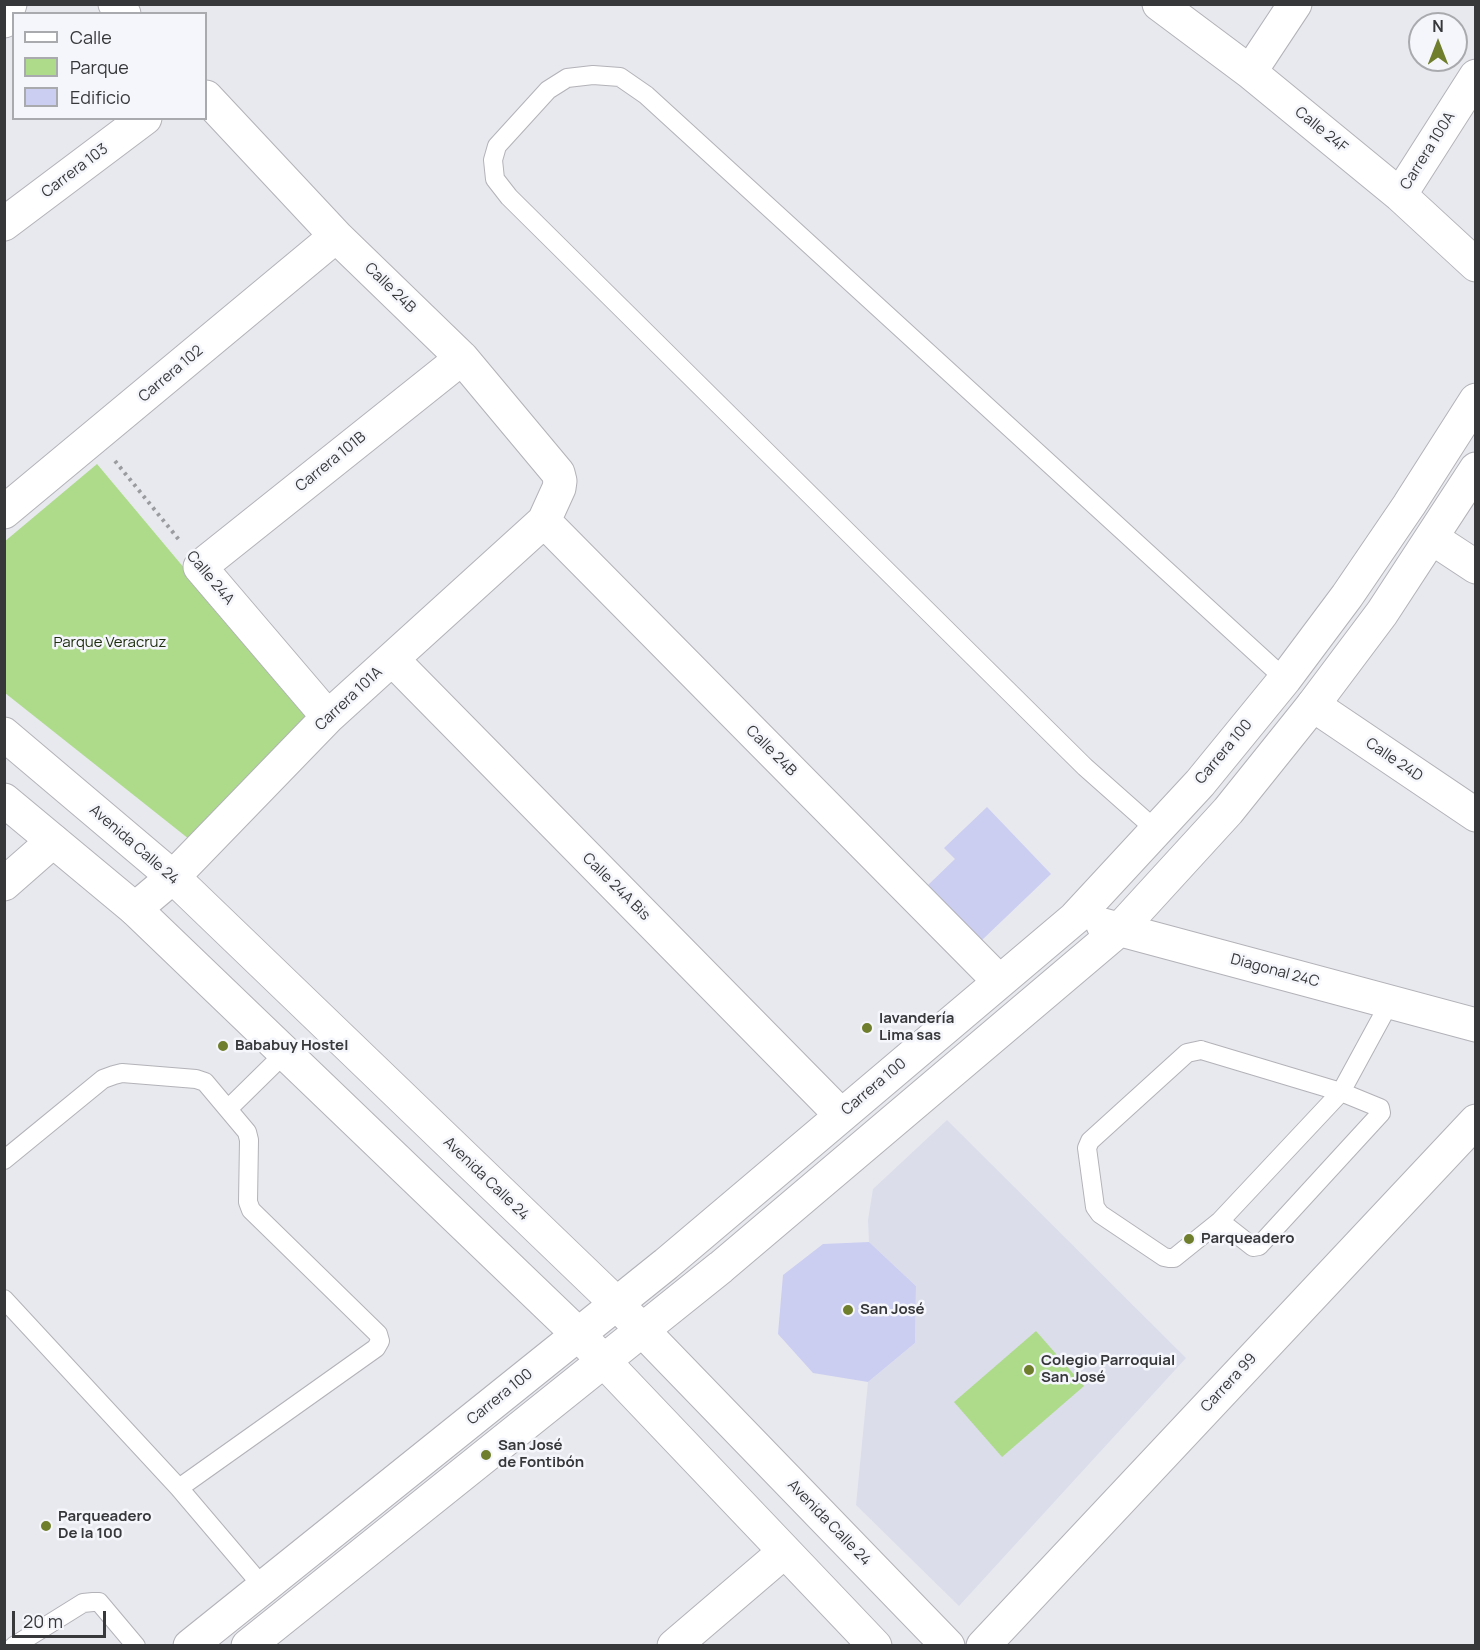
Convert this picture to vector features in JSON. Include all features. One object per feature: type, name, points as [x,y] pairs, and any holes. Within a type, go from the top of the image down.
[{"type":"main road","points":[[4,21],[10,4]]},
{"type":"main road","name":"Calle 24F","points":[[1159,4],[1250,72],[1400,195],[1476,265]]},
{"type":"main road","points":[[1250,72],[1295,4]]},
{"type":"main road","name":"Carrera 100A","points":[[1400,195],[1476,76]]},
{"type":"main road","name":"Calle 24B","points":[[207,98],[336,236],[462,357],[558,473],[558,488]]},
{"type":"main road","name":"Carrera 103","points":[[4,224],[142,120]]},
{"type":"main road","name":"Carrera 102","points":[[4,512],[336,236]]},
{"type":"main road","name":"Carrera 101B","points":[[200,567],[462,357]]},
{"type":"main road","name":"Carrera 100","points":[[190,1646],[666,1264],[1075,918],[1200,783],[1285,679],[1347,596],[1476,400]]},
{"type":"main road","points":[[248,1646],[721,1267],[1120,929],[1228,811],[1313,705],[1382,613],[1476,469]]},
{"type":"main road","name":"Carrera 101A","points":[[135,909],[173,877],[328,717],[544,521],[558,488]]},
{"type":"main road","name":"Calle 24B","points":[[544,521],[999,981]]},
{"type":"main road","points":[[1432,538],[1476,567]]},
{"type":"main road","name":"Calle 24A","points":[[200,567],[328,717]]},
{"type":"main road","name":"Calle 24A Bis","points":[[392,659],[841,1115]]},
{"type":"main road","name":"Calle 24D","points":[[1313,705],[1476,815]]},
{"type":"main road","name":"Avenida Calle 24","points":[[4,734],[173,877],[616,1304],[948,1646]]},
{"type":"main road","points":[[4,800],[135,909],[578,1334],[875,1646]]},
{"type":"main road","points":[[4,884],[53,841]]},
{"type":"main road","name":"Diagonal 24C","points":[[1075,918],[1476,1025]]},
{"type":"main road","name":"Carrera 99","points":[[983,1646],[1476,1120]]},
{"type":"main road","points":[[674,1646],[784,1552]]},
{"type":"lane","points":[[1156,830],[1085,767],[509,198],[495,179],[493,160],[497,146],[548,90],[567,78],[592,75],[620,77],[646,95],[1285,679]]},
{"type":"lane","points":[[1220,1221],[1253,1247],[1259,1246],[1381,1113],[1380,1108],[1341,1092],[1201,1050],[1186,1053],[1090,1141],[1087,1158],[1095,1207],[1100,1214],[1164,1257],[1174,1258],[1220,1221],[1341,1092],[1390,1002]]},
{"type":"lane","points":[[228,1108],[285,1053]]},
{"type":"lane","points":[[4,1160],[103,1079],[122,1073],[196,1079],[205,1083],[247,1132],[250,1210],[378,1334],[380,1341],[376,1348],[179,1488]]},
{"type":"lane","points":[[4,1299],[179,1488],[264,1587]]},
{"type":"lane","points":[[14,1646],[83,1603],[93,1602],[99,1602],[136,1646]]},
{"type":"path","name":"Calle 24A","points":[[96,437],[200,567]]},
{"type":"shaded area","name":"Colegio Parroquial San José","points":[[947,1120],[1186,1358],[959,1606],[856,1505],[868,1382],[915,1343],[916,1286],[869,1242],[868,1220],[873,1189]]},
{"type":"green space","name":"Parque Veracruz","points":[[97,464],[309,717],[194,843],[5,693],[4,542]]},
{"type":"green space","points":[[1036,1331],[1084,1386],[1002,1457],[954,1402]]},
{"type":"building","points":[[987,807],[1051,874],[981,941],[928,885],[955,859],[944,848]]},
{"type":"building","name":"San José","points":[[869,1242],[916,1286],[915,1343],[868,1382],[813,1373],[778,1334],[783,1275],[823,1244]]},
{"type":"place","name":"lavandería Lima sas","points":[[867,1028]]},
{"type":"place","name":"Bababuy Hostel","points":[[223,1046]]},
{"type":"place","name":"Parqueadero","points":[[1189,1239]]},
{"type":"place","name":"San José","points":[[848,1310]]},
{"type":"place","name":"Colegio Parroquial San José","points":[[1029,1370]]},
{"type":"place","name":"San José de Fontibón","points":[[486,1455]]},
{"type":"place","name":"Parqueadero De la 100","points":[[46,1526]]}]
